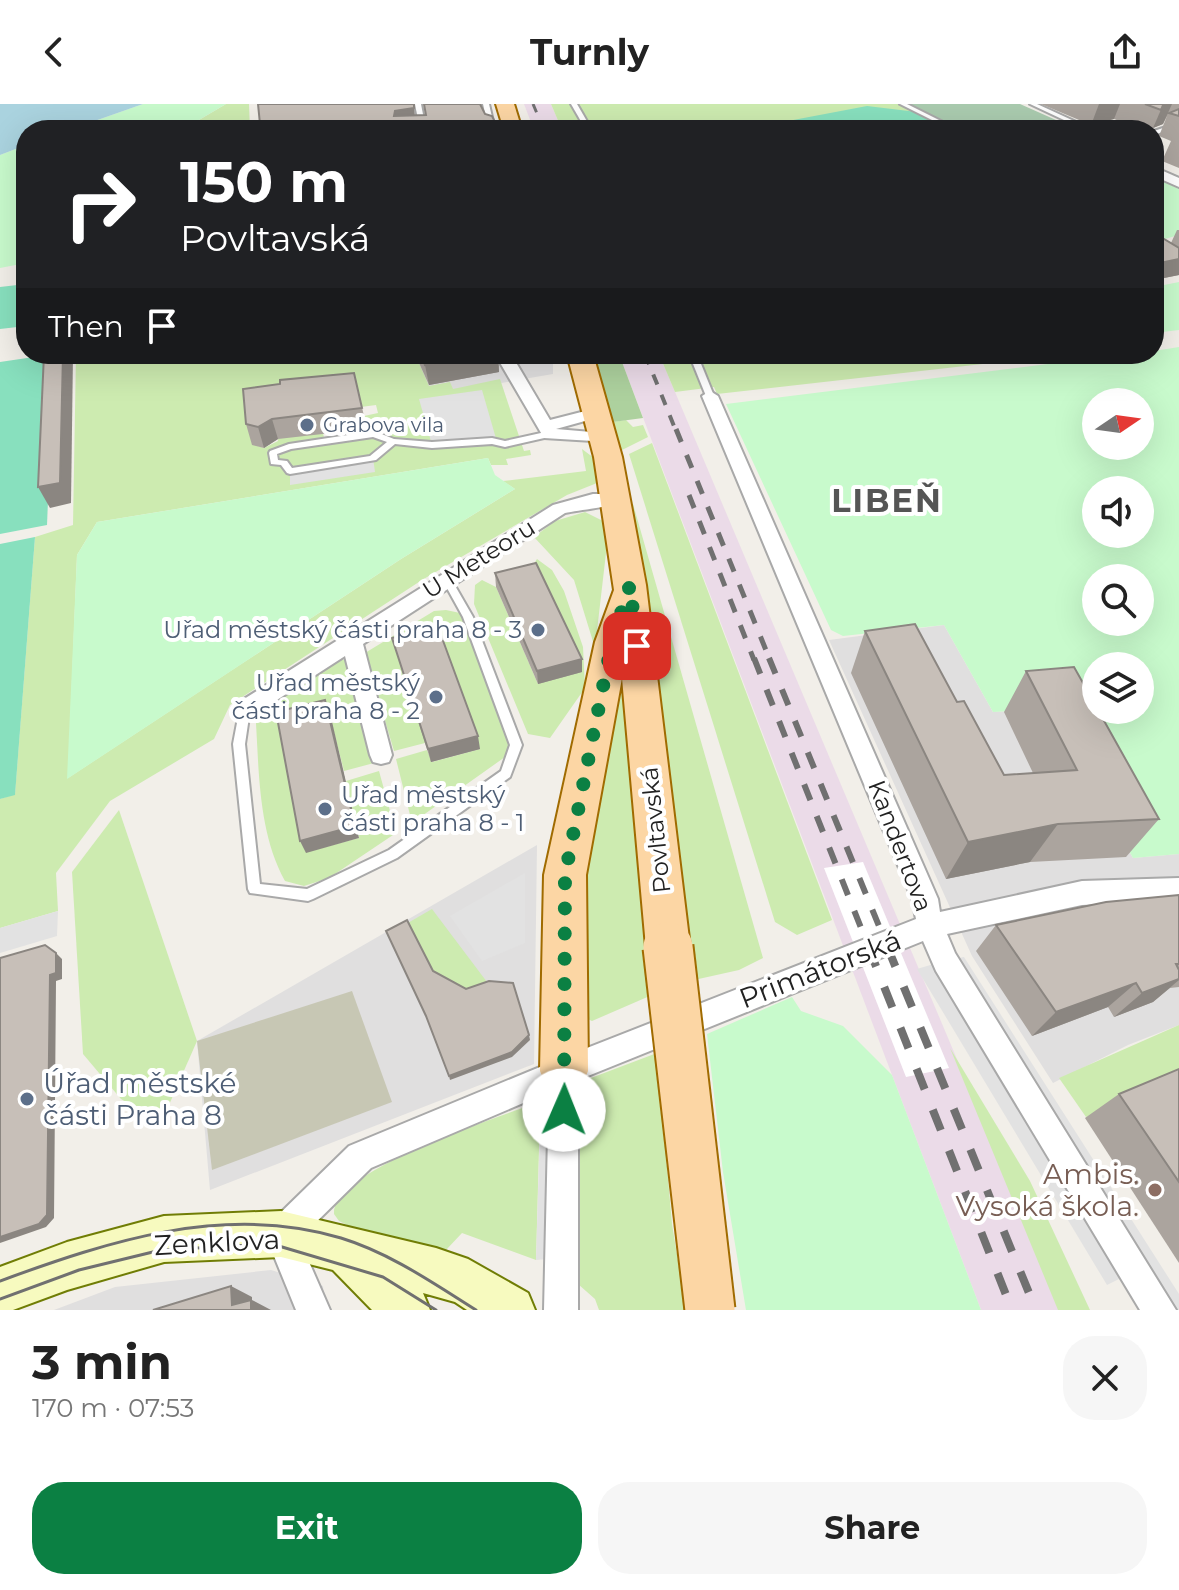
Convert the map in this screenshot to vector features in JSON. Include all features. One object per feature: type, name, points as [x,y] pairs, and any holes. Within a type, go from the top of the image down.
[{"type":"main road","name":"Povltavská","points":[[583,364],[600,425],[630,585],[710,1310]]},
{"type":"main road","points":[[564,1071],[565,875],[612,642],[630,585]]},
{"type":"main road","name":"Zenklova","points":[[0,1291],[67,1266],[164,1239],[281,1234],[468,1283],[511,1310]]},
{"type":"main road","points":[[345,1249],[406,1310]]},
{"type":"street","points":[[509,364],[548,430]]},
{"type":"street","name":"Kandertova","points":[[710,396],[925,899],[930,926],[945,962],[1159,1310]]},
{"type":"street","points":[[548,430],[600,425]]},
{"type":"street","points":[[548,430],[600,425]]},
{"type":"street","name":"U Meteoru","points":[[244,710],[559,509],[593,500],[616,500]]},
{"type":"street","points":[[351,640],[381,755]]},
{"type":"street","name":"Primátorská","points":[[281,1234],[360,1157],[564,1071],[930,926],[1082,893],[1179,889]]},
{"type":"street","points":[[561,1310],[564,1071]]},
{"type":"street","points":[[281,1234],[313,1310]]},
{"type":"lane","points":[[403,105],[418,104]]},
{"type":"lane","points":[[903,104],[936,120]]},
{"type":"lane","points":[[1033,104],[1068,120]]},
{"type":"lane","points":[[1166,122],[1177,126]]},
{"type":"lane","name":"Kandertova","points":[[697,364],[710,396]]},
{"type":"lane","points":[[393,441],[373,458],[290,471],[284,463],[274,462],[273,453],[289,447],[374,434],[393,441],[432,445],[522,441],[548,430]]},
{"type":"lane","points":[[244,710],[239,744],[254,889],[308,895],[393,854],[506,774],[516,745],[468,617],[447,579]]},
{"type":"shaded area","points":[[524,104],[551,104],[558,120],[530,120]]},
{"type":"shaded area","points":[[398,364],[553,364],[553,374],[411,396]]},
{"type":"shaded area","points":[[623,364],[663,364],[1063,1310],[981,1310]]},
{"type":"shaded area","points":[[482,390],[497,442],[432,445],[419,399]]},
{"type":"shaded area","points":[[373,458],[375,472],[290,485],[290,471]]},
{"type":"shaded area","points":[[944,625],[993,712],[1049,709],[1133,858],[1179,854],[1179,1025],[1128,1045],[1053,1083],[972,956],[829,640]]},
{"type":"shaded area","points":[[537,845],[534,1064],[210,1190],[197,1041]]},
{"type":"shaded area","points":[[525,873],[525,943],[482,961],[450,916]]},
{"type":"shaded area","points":[[58,911],[57,936],[0,953],[0,928]]},
{"type":"shaded area","points":[[964,957],[1179,1294],[1179,1310],[1174,1310],[954,959]]},
{"type":"shaded area","points":[[937,963],[1127,1275],[1107,1285],[917,969]]},
{"type":"shaded area","points":[[352,991],[392,1102],[212,1170],[197,1041]]},
{"type":"shaded area","points":[[540,1126],[551,1126],[547,1259],[536,1260]]},
{"type":"shaded area","points":[[271,1270],[323,1286],[325,1310],[54,1310],[115,1287]]},
{"type":"green space","points":[[143,104],[226,104],[199,120],[97,120]]},
{"type":"green space","points":[[226,104],[249,104],[250,120],[199,120]]},
{"type":"green space","points":[[551,104],[899,104],[917,112],[881,120],[558,120]]},
{"type":"green space","points":[[906,104],[1020,104],[1056,120],[939,120]]},
{"type":"green space","points":[[867,106],[917,112],[933,120],[793,120]]},
{"type":"green space","points":[[16,149],[16,265],[0,268],[0,155]]},
{"type":"green space","points":[[1164,182],[1179,189],[1179,235],[1164,239]]},
{"type":"green space","points":[[1179,282],[1179,330],[1164,332],[1164,285]]},
{"type":"green space","points":[[16,285],[16,327],[0,329],[0,287]]},
{"type":"green space","points":[[1179,347],[1179,854],[1133,858],[1049,709],[993,712],[944,625],[843,636],[831,630],[726,404],[1048,364],[1164,364],[1164,349]]},
{"type":"green space","points":[[16,360],[16,364],[54,364],[47,525],[0,534],[0,362]]},
{"type":"green space","points":[[76,364],[419,364],[429,386],[450,382],[453,389],[500,379],[524,451],[530,450],[531,455],[506,459],[508,465],[491,465],[488,458],[97,522],[77,555],[68,778],[401,559],[515,489],[503,481],[586,471],[582,449],[594,458],[602,481],[567,495],[422,580],[230,705],[214,739],[110,801],[56,873],[58,911],[0,928],[0,799],[15,794],[35,537],[73,525]],"holes":[[[358,394],[361,407],[376,405],[378,413],[364,416],[367,432],[324,438],[323,433],[278,437],[278,441],[264,448],[252,444],[250,410],[286,404],[286,401]]]},
{"type":"green space","points":[[595,364],[623,364],[643,418],[613,422]]},
{"type":"green space","points":[[663,364],[982,364],[717,394],[714,387],[675,392]]},
{"type":"green space","points":[[626,420],[633,427],[643,425],[648,437],[620,451],[613,422]]},
{"type":"green space","points":[[652,443],[832,920],[797,935],[775,922],[629,454]]},
{"type":"green space","points":[[488,458],[495,475],[515,489],[401,559],[67,779],[77,555],[97,522]]},
{"type":"green space","points":[[633,504],[763,958],[739,970],[694,980],[645,595],[629,505]]},
{"type":"green space","points":[[585,512],[607,523],[595,648],[574,580],[534,537],[555,521]]},
{"type":"green space","points":[[35,537],[15,795],[0,799],[0,544]]},
{"type":"green space","points":[[537,559],[552,570],[564,591],[583,647],[585,688],[550,738],[528,734],[474,604],[475,585],[482,580],[496,587],[538,684],[523,580]]},
{"type":"green space","points":[[434,611],[460,613],[511,744],[505,757],[412,823],[396,759],[427,750],[432,762],[480,749],[425,743],[394,751],[365,653]]},
{"type":"green space","points":[[622,659],[652,995],[592,1021],[583,1017],[588,816]]},
{"type":"green space","points":[[341,660],[347,660],[374,763],[344,771],[329,713],[306,852],[359,838],[346,781],[379,771],[396,833],[329,878],[304,886],[285,881],[270,844],[262,804],[256,723],[282,696]]},
{"type":"green space","points":[[119,810],[197,1041],[161,1123],[121,1099],[83,1054],[72,872]]},
{"type":"green space","points":[[432,909],[490,986],[456,996],[388,937]]},
{"type":"green space","points":[[792,997],[801,1011],[843,1026],[892,1075],[981,1310],[746,1310],[723,1172],[707,1034]]},
{"type":"green space","points":[[1179,1025],[1179,1086],[1086,1117],[1059,1078]]},
{"type":"green space","points":[[950,1048],[1030,1181],[1090,1310],[1058,1310]]},
{"type":"green space","points":[[657,1053],[672,1224],[686,1310],[599,1310],[595,1299],[578,1284],[578,1091],[583,1081]]},
{"type":"green space","points":[[530,1105],[540,1112],[536,1260],[462,1233],[446,1250],[349,1226],[334,1214],[340,1197],[385,1164],[451,1134]]},
{"type":"water","points":[[0,104],[143,104],[97,120],[16,120],[16,149],[0,155]]},
{"type":"pier","points":[[863,862],[949,1068],[906,1077],[824,868]]},
{"type":"building","points":[[258,104],[414,104],[414,108],[395,111],[394,116],[426,115],[424,104],[480,104],[485,114],[494,120],[260,120]]},
{"type":"building","points":[[1145,104],[1166,104],[1161,110]]},
{"type":"building","points":[[1164,239],[1179,248],[1179,259],[1164,262]]},
{"type":"building","points":[[44,364],[63,364],[60,483],[38,487]]},
{"type":"building","points":[[354,373],[362,408],[272,419],[258,427],[246,424],[243,389],[280,384],[280,380]]},
{"type":"building","name":"Uřad městský části praha 8 - 3","points":[[536,563],[582,659],[537,671],[495,573]]},
{"type":"building","points":[[915,624],[957,702],[964,701],[1004,775],[1077,770],[1026,671],[1074,667],[1082,681],[1082,724],[1106,724],[1159,819],[1058,824],[968,842],[865,631]]},
{"type":"building","name":"Uřad městský části praha 8 - 2","points":[[438,627],[478,736],[428,749],[392,638]]},
{"type":"building","name":"Uřad městský části praha 8 - 1","points":[[325,700],[355,826],[300,841],[276,712]]},
{"type":"building","points":[[1179,895],[1179,964],[1176,964],[1179,979],[1142,993],[1136,983],[1056,1012],[996,925],[1106,902]]},
{"type":"building","points":[[407,920],[433,971],[466,989],[489,981],[513,983],[529,1035],[512,1052],[449,1076],[426,1016],[386,931]]},
{"type":"building","name":"Úřad městské části Praha 8","points":[[45,945],[56,953],[56,973],[50,975],[47,1215],[39,1224],[0,1237],[0,958]]},
{"type":"building","points":[[1179,1069],[1179,1182],[1119,1094]]},
{"type":"building","points":[[231,1286],[232,1305],[251,1300],[251,1310],[153,1310]]},
{"type":"tram line","points":[[0,1281],[83,1252],[168,1231],[254,1224],[298,1228],[359,1244],[411,1270],[476,1310]]},
{"type":"tram line","points":[[0,1299],[79,1270],[161,1250],[272,1244],[383,1277],[436,1310]]},
{"type":"railway","points":[[533,104],[540,120]]},
{"type":"railway","points":[[649,364],[676,431]]},
{"type":"railway","points":[[676,429],[770,660]]},
{"type":"railway","points":[[689,495],[754,660]]},
{"type":"railway","points":[[754,658],[869,948]]},
{"type":"railway","points":[[769,658],[888,948]]},
{"type":"railway","points":[[868,946],[1012,1310]]},
{"type":"railway","points":[[887,946],[1036,1310]]},
{"type":"place","name":"Grabova vila","points":[[307,425]]},
{"type":"place","name":"Uřad městský části praha 8 - 3","points":[[538,630]]},
{"type":"place","name":"Uřad městský části praha 8 - 2","points":[[436,697]]},
{"type":"place","name":"Uřad městský části praha 8 - 1","points":[[325,809]]},
{"type":"place","name":"Úřad městské části Praha 8","points":[[27,1099]]},
{"type":"place","name":"Ambis. Vysoká škola.","points":[[1155,1190]]},
{"type":"district","name":"LIBEŇ","points":[[887,501]]},
{"type":"route","points":[[564,1110],[565,875],[612,642],[630,585],[637,646]]}]
